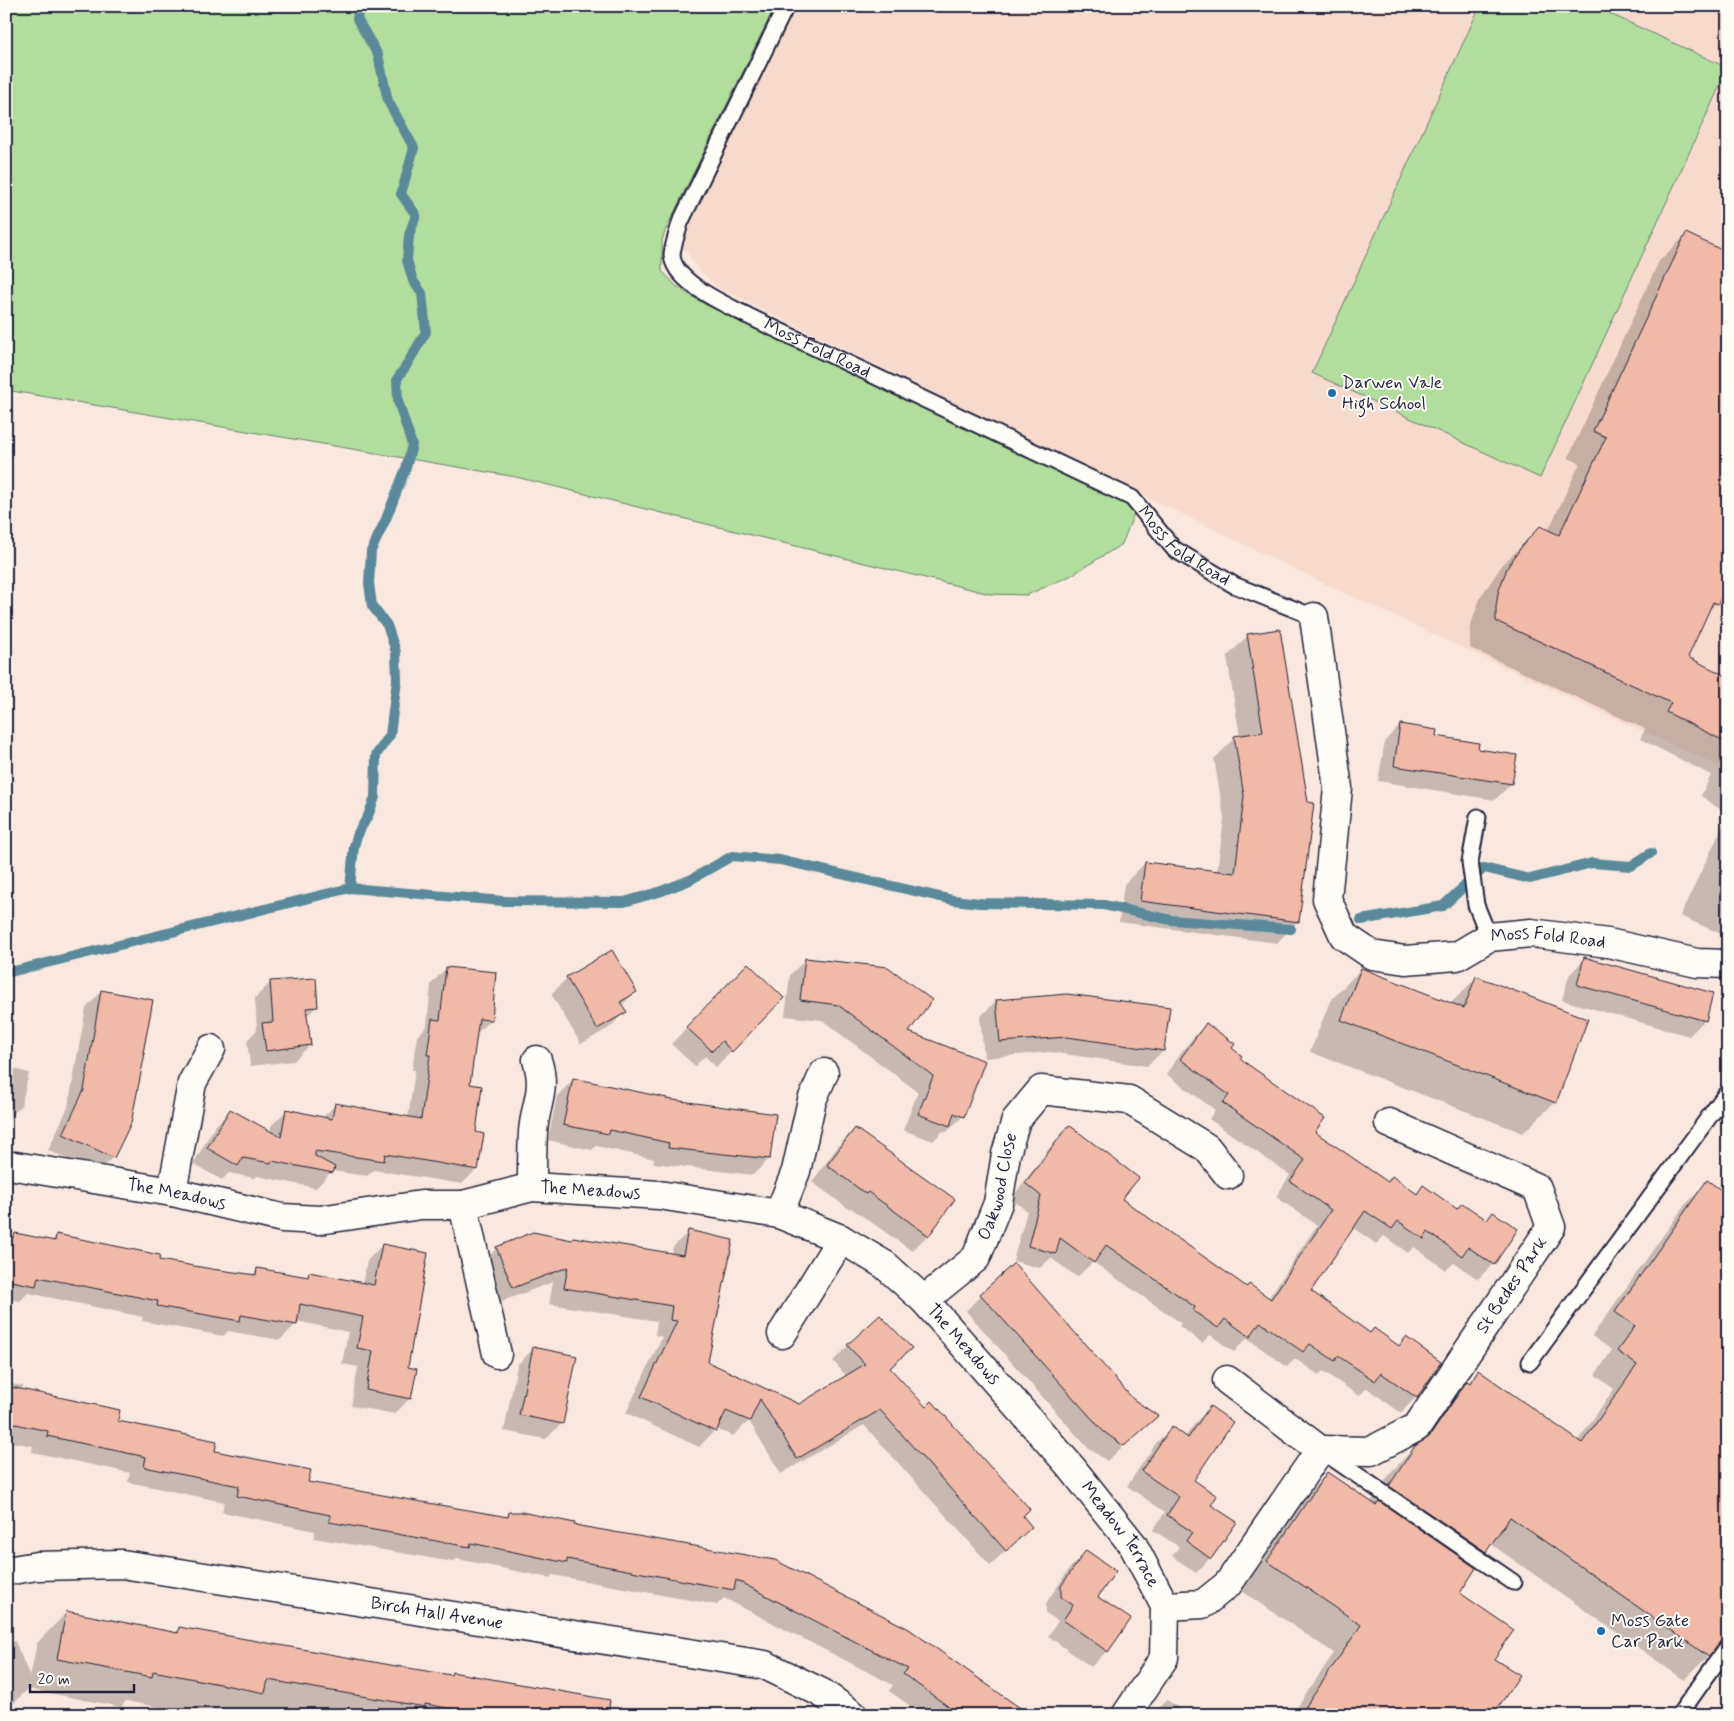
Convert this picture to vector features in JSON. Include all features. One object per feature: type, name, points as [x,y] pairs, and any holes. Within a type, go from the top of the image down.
[{"type":"street","name":"Moss Fold Road","points":[[1314,618],[1338,788],[1327,899],[1344,936],[1372,955],[1406,960],[1457,956],[1489,938],[1531,932],[1608,943],[1697,963],[1728,964]]},
{"type":"street","points":[[172,1192],[192,1083],[211,1049]]},
{"type":"street","points":[[532,1187],[533,1130],[541,1094],[541,1071],[537,1060]]},
{"type":"street","points":[[779,1214],[796,1171],[812,1100],[824,1073]]},
{"type":"street","name":"Oakwood Close","points":[[924,1300],[976,1258],[998,1203],[1006,1154],[1016,1120],[1041,1090],[1129,1100],[1207,1148],[1228,1175]]},
{"type":"street","name":"St Bedes Park","points":[[1320,1450],[1371,1451],[1418,1427],[1551,1227],[1538,1188],[1389,1123]]},
{"type":"street","name":"The Meadows","points":[[15,1166],[172,1192],[282,1218],[320,1220],[421,1205],[463,1204],[532,1187],[659,1195],[779,1214],[840,1239],[885,1264],[924,1300],[1071,1467]]},
{"type":"street","points":[[463,1204],[497,1354]]},
{"type":"street","points":[[782,1334],[840,1239]]},
{"type":"street","points":[[1126,1715],[1164,1658],[1165,1606],[1202,1604],[1228,1584],[1320,1450],[1227,1380]]},
{"type":"street","name":"Meadow Terrace","points":[[1071,1467],[1133,1545],[1165,1606]]},
{"type":"street","name":"Birch Hall Avenue","points":[[6,1571],[37,1566],[122,1564],[764,1665],[822,1693],[854,1715]]},
{"type":"lane","name":"Moss Fold Road","points":[[786,6],[680,223],[672,253],[675,265],[682,274],[706,294],[748,316],[1132,498],[1174,549],[1234,585],[1314,618]]},
{"type":"lane","points":[[1478,817],[1470,862],[1476,905],[1489,938]]},
{"type":"lane","points":[[1530,1362],[1728,1091]]},
{"type":"lane","points":[[1320,1450],[1513,1582]]},
{"type":"lane","points":[[1679,1715],[1728,1646]]},
{"type":"shaded area","name":"Darwen Vale High School","points":[[794,6],[1728,6],[1728,750],[1718,766],[1329,586],[717,287],[698,269],[684,248],[685,231]]},
{"type":"green space","points":[[6,6],[775,6],[666,229],[662,240],[662,271],[676,286],[704,304],[1125,503],[1135,511],[1122,544],[1070,576],[1027,595],[990,594],[516,477],[6,390]]},
{"type":"green space","points":[[1480,6],[1593,6],[1728,68],[1540,478],[1312,373]]},
{"type":"building","points":[[1686,233],[1728,253],[1728,582],[1718,604],[1713,602],[1688,657],[1728,677],[1728,743],[1666,712],[1671,703],[1496,621],[1498,593],[1507,568],[1522,546],[1540,526],[1559,535],[1606,437],[1593,431]]},
{"type":"building","points":[[1280,629],[1308,802],[1314,803],[1299,922],[1140,901],[1145,862],[1235,873],[1244,796],[1234,736],[1263,732],[1247,634]]},
{"type":"building","points":[[1400,724],[1437,730],[1436,736],[1479,743],[1478,749],[1517,755],[1512,784],[1394,766]]},
{"type":"building","points":[[612,950],[637,992],[620,1002],[627,1012],[597,1029],[566,977]]},
{"type":"building","points":[[1584,957],[1713,993],[1706,1021],[1577,985]]},
{"type":"building","points":[[805,958],[888,967],[932,1000],[909,1032],[985,1061],[964,1117],[954,1113],[950,1126],[918,1114],[933,1076],[838,1005],[800,1000]]},
{"type":"building","points":[[748,963],[784,998],[732,1052],[722,1041],[712,1051],[686,1027]]},
{"type":"building","points":[[446,967],[496,972],[492,1020],[479,1019],[470,1084],[482,1086],[476,1132],[484,1134],[478,1170],[385,1154],[384,1161],[315,1151],[315,1156],[335,1167],[333,1173],[272,1161],[271,1163],[243,1158],[238,1166],[207,1148],[230,1109],[281,1137],[286,1109],[332,1119],[335,1103],[421,1119],[430,1055],[427,1055],[432,1019],[440,1020]]},
{"type":"building","points":[[1361,968],[1464,1008],[1476,976],[1588,1019],[1556,1103],[1341,1020]]},
{"type":"building","points":[[316,978],[318,1007],[306,1008],[311,1045],[266,1051],[262,1023],[273,1022],[270,981]]},
{"type":"building","points":[[101,990],[153,1000],[131,1123],[114,1158],[63,1134],[84,1090]]},
{"type":"building","points":[[1067,994],[1170,1007],[1164,1051],[1067,1037],[1000,1042],[996,1000]]},
{"type":"building","points":[[1206,1023],[1235,1044],[1232,1048],[1242,1056],[1240,1059],[1325,1118],[1315,1132],[1388,1182],[1392,1176],[1417,1194],[1423,1185],[1457,1209],[1462,1203],[1487,1220],[1493,1212],[1518,1229],[1494,1265],[1468,1247],[1462,1256],[1428,1232],[1424,1239],[1398,1221],[1392,1229],[1365,1211],[1311,1291],[1370,1333],[1374,1328],[1399,1346],[1406,1337],[1441,1362],[1417,1398],[1381,1373],[1375,1381],[1338,1356],[1335,1361],[1310,1344],[1303,1352],[1260,1322],[1250,1337],[1225,1319],[1218,1328],[1193,1311],[1195,1307],[1106,1245],[1094,1263],[1060,1238],[1056,1254],[1028,1246],[1041,1196],[1025,1183],[1069,1125],[1139,1178],[1122,1199],[1247,1287],[1249,1284],[1271,1299],[1331,1210],[1290,1181],[1305,1160],[1223,1103],[1229,1095],[1180,1059]]},
{"type":"building","points":[[573,1078],[666,1099],[776,1114],[770,1159],[668,1148],[669,1143],[610,1130],[609,1134],[563,1125]]},
{"type":"building","points":[[855,1128],[955,1199],[929,1236],[868,1192],[866,1194],[827,1165]]},
{"type":"building","points":[[1707,1180],[1728,1195],[1728,1633],[1709,1657],[1510,1517],[1486,1552],[1389,1486],[1415,1446],[1430,1436],[1467,1381],[1470,1383],[1478,1370],[1582,1443],[1637,1365],[1617,1351],[1635,1326],[1615,1312]]},
{"type":"building","points":[[688,1230],[733,1240],[708,1362],[799,1404],[865,1364],[847,1345],[880,1315],[912,1348],[890,1368],[926,1407],[932,1401],[1030,1509],[1023,1516],[1032,1527],[1006,1551],[880,1410],[797,1459],[760,1399],[750,1421],[726,1411],[716,1432],[641,1397],[677,1321],[670,1320],[672,1306],[564,1288],[568,1267],[513,1288],[496,1247],[533,1232],[572,1240],[573,1237],[683,1255]]},
{"type":"building","points":[[15,1233],[55,1241],[56,1234],[160,1255],[159,1260],[212,1269],[256,1275],[257,1268],[308,1277],[309,1272],[374,1285],[382,1244],[428,1253],[408,1367],[417,1369],[411,1399],[366,1390],[373,1351],[357,1348],[363,1317],[300,1304],[297,1325],[241,1315],[240,1321],[157,1306],[158,1301],[38,1277],[36,1286],[6,1280],[8,1247]]},
{"type":"building","points":[[1014,1263],[1133,1399],[1158,1416],[1124,1446],[1104,1432],[980,1294]]},
{"type":"building","points":[[533,1347],[577,1356],[563,1424],[519,1415]]},
{"type":"building","points":[[6,1386],[120,1410],[118,1421],[217,1441],[215,1451],[311,1470],[308,1482],[508,1517],[509,1512],[521,1512],[575,1523],[574,1525],[775,1560],[909,1629],[1030,1715],[960,1715],[903,1674],[908,1669],[736,1580],[734,1590],[567,1559],[567,1563],[471,1543],[470,1547],[329,1522],[330,1515],[237,1496],[239,1486],[144,1467],[146,1457],[47,1436],[48,1431],[6,1422]]},
{"type":"building","points":[[1210,1406],[1233,1422],[1194,1480],[1217,1496],[1211,1505],[1237,1522],[1211,1559],[1186,1541],[1192,1532],[1167,1515],[1179,1497],[1141,1471],[1172,1426],[1188,1438]]},
{"type":"building","points":[[1327,1472],[1376,1505],[1379,1501],[1476,1568],[1460,1593],[1514,1630],[1494,1659],[1520,1675],[1493,1715],[1300,1715],[1361,1625],[1267,1561]]},
{"type":"building","points":[[1086,1550],[1116,1571],[1098,1597],[1131,1619],[1108,1652],[1063,1620],[1073,1605],[1061,1597],[1061,1586]]},
{"type":"building","points":[[66,1611],[178,1633],[179,1627],[396,1666],[451,1675],[452,1672],[610,1700],[608,1715],[488,1715],[425,1704],[425,1707],[268,1680],[265,1693],[153,1671],[152,1677],[57,1659]]},
{"type":"waterway","points":[[350,888],[354,846],[375,797],[376,755],[390,735],[397,680],[396,652],[387,625],[372,606],[369,583],[371,551],[406,468],[412,445],[398,401],[397,379],[426,332],[422,293],[413,281],[407,260],[409,235],[416,215],[401,194],[414,148],[388,101],[378,55],[357,19],[359,6]]},
{"type":"waterway","points":[[1361,920],[1443,906],[1484,868],[1530,879],[1592,863],[1631,866],[1651,853]]},
{"type":"waterway","points":[[6,973],[350,888],[503,901],[624,902],[659,892],[690,880],[732,856],[780,860],[953,900],[980,903],[1104,905],[1171,920],[1291,929]]},
{"type":"place","name":"Darwen Vale High School","points":[[1332,393]]},
{"type":"place","name":"Moss Gate Car Park","points":[[1601,1631]]}]
